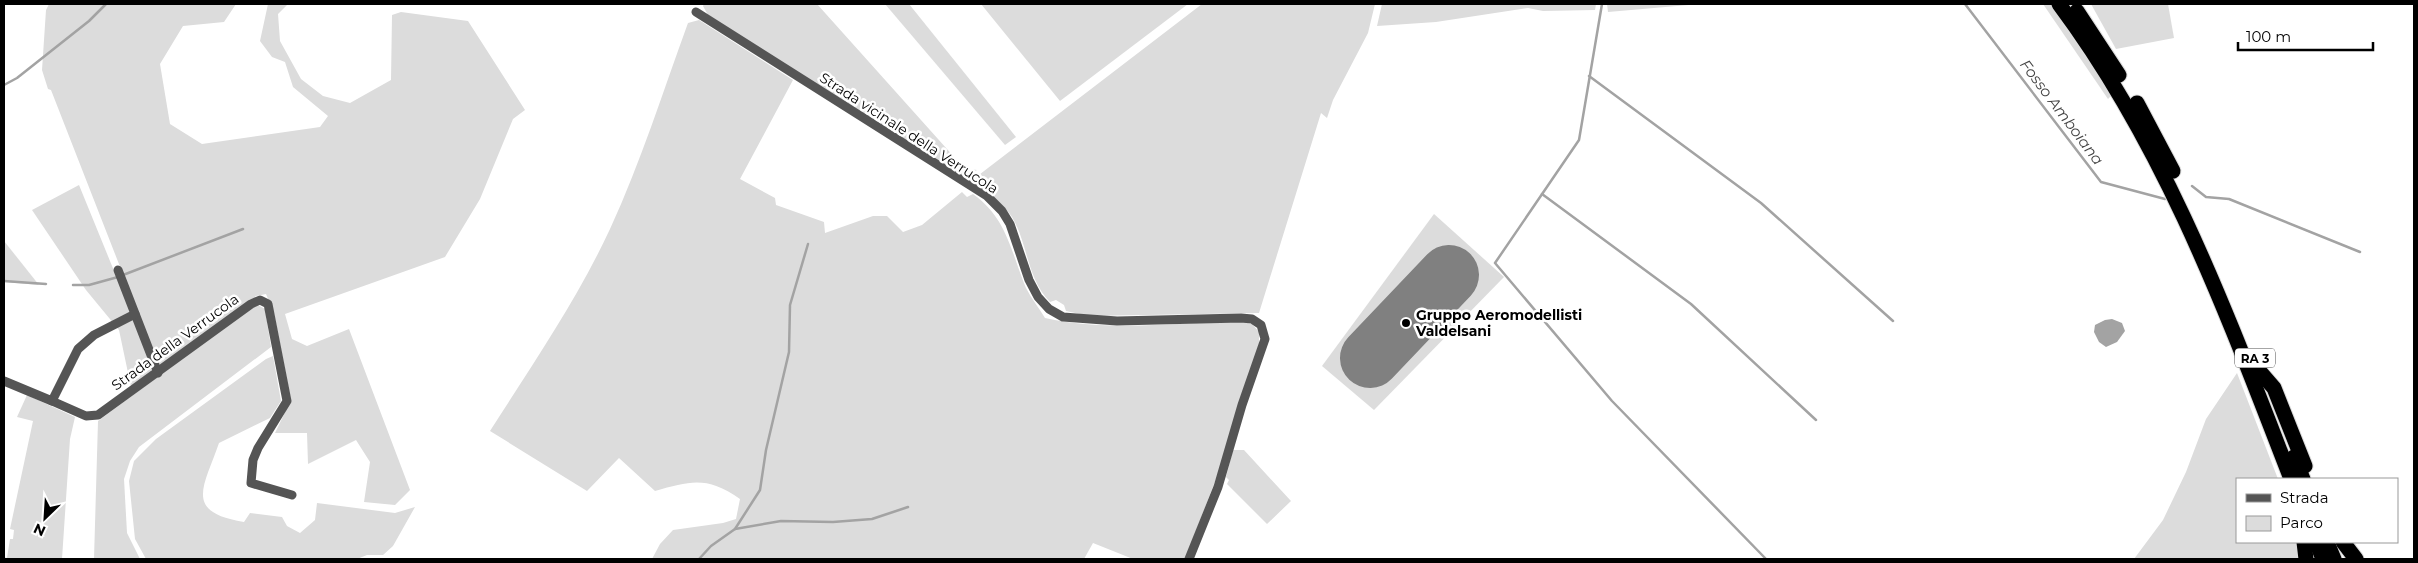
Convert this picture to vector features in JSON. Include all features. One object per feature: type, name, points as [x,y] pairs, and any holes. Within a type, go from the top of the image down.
[{"type":"highway","name":"RA 3","points":[[2059,4],[2150,139]]},
{"type":"highway","name":"RA 3","points":[[2072,4],[2134,98],[2150,139],[2202,241],[2261,373],[2303,478]]},
{"type":"highway","name":"RA 3","points":[[2202,241],[2243,355],[2291,478]]},
{"type":"highway","points":[[2243,355],[2250,391],[2285,478]]},
{"type":"highway","points":[[2261,373],[2274,388],[2310,478]]},
{"type":"highway","points":[[2304,543],[2306,559]]},
{"type":"highway","points":[[2316,543],[2323,559]]},
{"type":"highway","points":[[2327,543],[2334,559]]},
{"type":"highway","points":[[2344,543],[2356,559]]},
{"type":"street","name":"Strada vicinale della Verrucola","points":[[696,12],[987,196],[1002,211],[1010,224],[1038,298],[1049,309],[1063,317],[1117,321],[1241,318],[1252,319],[1261,325],[1265,339],[1242,405],[1218,487],[1189,559]]},
{"type":"street","points":[[118,270],[158,373]]},
{"type":"street","name":"Strada della Verrucola","points":[[4,382],[82,415],[92,417],[101,414],[251,304],[260,300],[268,304],[287,401],[258,448],[253,460],[251,484],[292,495]]},
{"type":"street","points":[[52,401],[78,349],[94,335],[135,314]]},
{"type":"green space","points":[[49,4],[236,4],[224,22],[183,26],[160,64],[170,124],[202,144],[320,127],[328,116],[293,87],[285,62],[272,57],[260,41],[268,4],[288,4],[278,14],[280,41],[301,79],[323,96],[350,103],[391,80],[392,15],[401,12],[468,21],[525,110],[513,119],[480,199],[445,257],[285,314],[292,339],[307,346],[349,329],[410,490],[395,505],[364,502],[370,462],[356,440],[308,464],[307,433],[275,433],[291,400],[274,313],[266,294],[256,296],[163,365],[158,364],[42,70],[46,10]]},
{"type":"green space","points":[[704,4],[817,4],[964,168],[977,170],[968,176],[959,175],[708,15],[703,6]]},
{"type":"green space","points":[[885,4],[909,4],[1016,137],[1005,145]]},
{"type":"green space","points":[[981,4],[1188,4],[1060,101]]},
{"type":"green space","points":[[1202,4],[1375,4],[1368,33],[1333,100],[1327,118],[1321,113],[1259,313],[1089,316],[1066,311],[1064,305],[1056,300],[1050,302],[1042,293],[1032,272],[1012,217],[998,202],[971,181]]},
{"type":"green space","points":[[1382,4],[1596,4],[1595,10],[1543,11],[1528,8],[1436,22],[1377,26]]},
{"type":"green space","points":[[1607,4],[1700,4],[1608,12]]},
{"type":"green space","points":[[2043,4],[2050,4],[2112,95],[2108,99]]},
{"type":"green space","points":[[2091,4],[2168,4],[2174,38],[2116,49]]},
{"type":"green space","points":[[699,20],[793,80],[740,179],[775,198],[776,205],[824,222],[825,233],[873,216],[887,216],[903,232],[922,225],[962,192],[967,197],[973,194],[994,214],[1001,225],[1026,288],[1045,318],[1092,325],[1117,326],[1239,321],[1252,324],[1259,332],[1259,344],[1219,471],[1185,559],[1133,559],[1093,543],[1084,559],[652,559],[660,544],[673,530],[723,523],[736,519],[740,499],[718,487],[699,483],[689,483],[655,491],[619,458],[587,491],[490,431],[553,332],[597,255],[632,178],[688,23]]},
{"type":"green space","points":[[79,185],[152,364],[151,372],[131,387],[119,330],[86,290],[32,210]]},
{"type":"green space","name":"Gruppo Aeromodellisti Valdelsani","points":[[1434,214],[1504,277],[1374,410],[1322,366]]},
{"type":"green space","points":[[4,241],[39,285],[4,282]]},
{"type":"green space","points":[[256,304],[265,309],[271,347],[139,447],[130,461],[124,479],[127,533],[140,559],[94,559],[98,421]]},
{"type":"green space","points":[[273,356],[281,401],[270,418],[219,443],[204,485],[203,495],[205,504],[212,512],[225,518],[244,522],[250,513],[282,517],[287,526],[300,533],[315,520],[317,503],[395,513],[415,507],[393,546],[383,555],[367,555],[357,559],[146,559],[135,539],[129,481],[134,461],[156,439],[266,359]]},
{"type":"green space","points":[[2237,373],[2278,478],[2236,478],[2236,543],[2299,543],[2301,559],[2134,559],[2163,520],[2186,472],[2206,419]]},
{"type":"green space","points":[[27,395],[75,417],[70,439],[62,559],[4,559],[4,557],[7,558],[10,539],[13,539],[14,530],[10,529],[33,421],[17,417]]},
{"type":"green space","points":[[1233,450],[1244,450],[1291,501],[1267,524],[1227,484],[1229,480],[1226,477]]},
{"type":"shaded area","points":[[2112,319],[2122,323],[2125,331],[2117,342],[2106,347],[2099,342],[2094,332],[2095,325]]},
{"type":"waterway","points":[[4,85],[17,78],[89,21],[106,4]]},
{"type":"waterway","points":[[1602,4],[1579,140],[1495,263],[1612,401],[1766,559]]},
{"type":"waterway","name":"Fosso Amboiana","points":[[1965,4],[2101,182],[2165,199]]},
{"type":"waterway","points":[[1589,76],[1761,203],[1893,321]]},
{"type":"waterway","name":"Fosso Amboiana","points":[[2192,186],[2206,197],[2229,199],[2360,252]]},
{"type":"waterway","points":[[1542,194],[1691,304],[1816,420]]},
{"type":"waterway","points":[[123,275],[243,229]]},
{"type":"waterway","points":[[735,529],[760,490],[766,450],[789,352],[790,305],[808,244]]},
{"type":"waterway","points":[[73,285],[89,285],[118,277]]},
{"type":"waterway","points":[[4,281],[46,284]]},
{"type":"waterway","points":[[699,559],[711,546],[735,529],[781,521],[833,522],[872,519],[908,507]]},
{"type":"runway","points":[[1370,358],[1449,275]]},
{"type":"place","name":"Gruppo Aeromodellisti Valdelsani","points":[[1406,323]]}]
